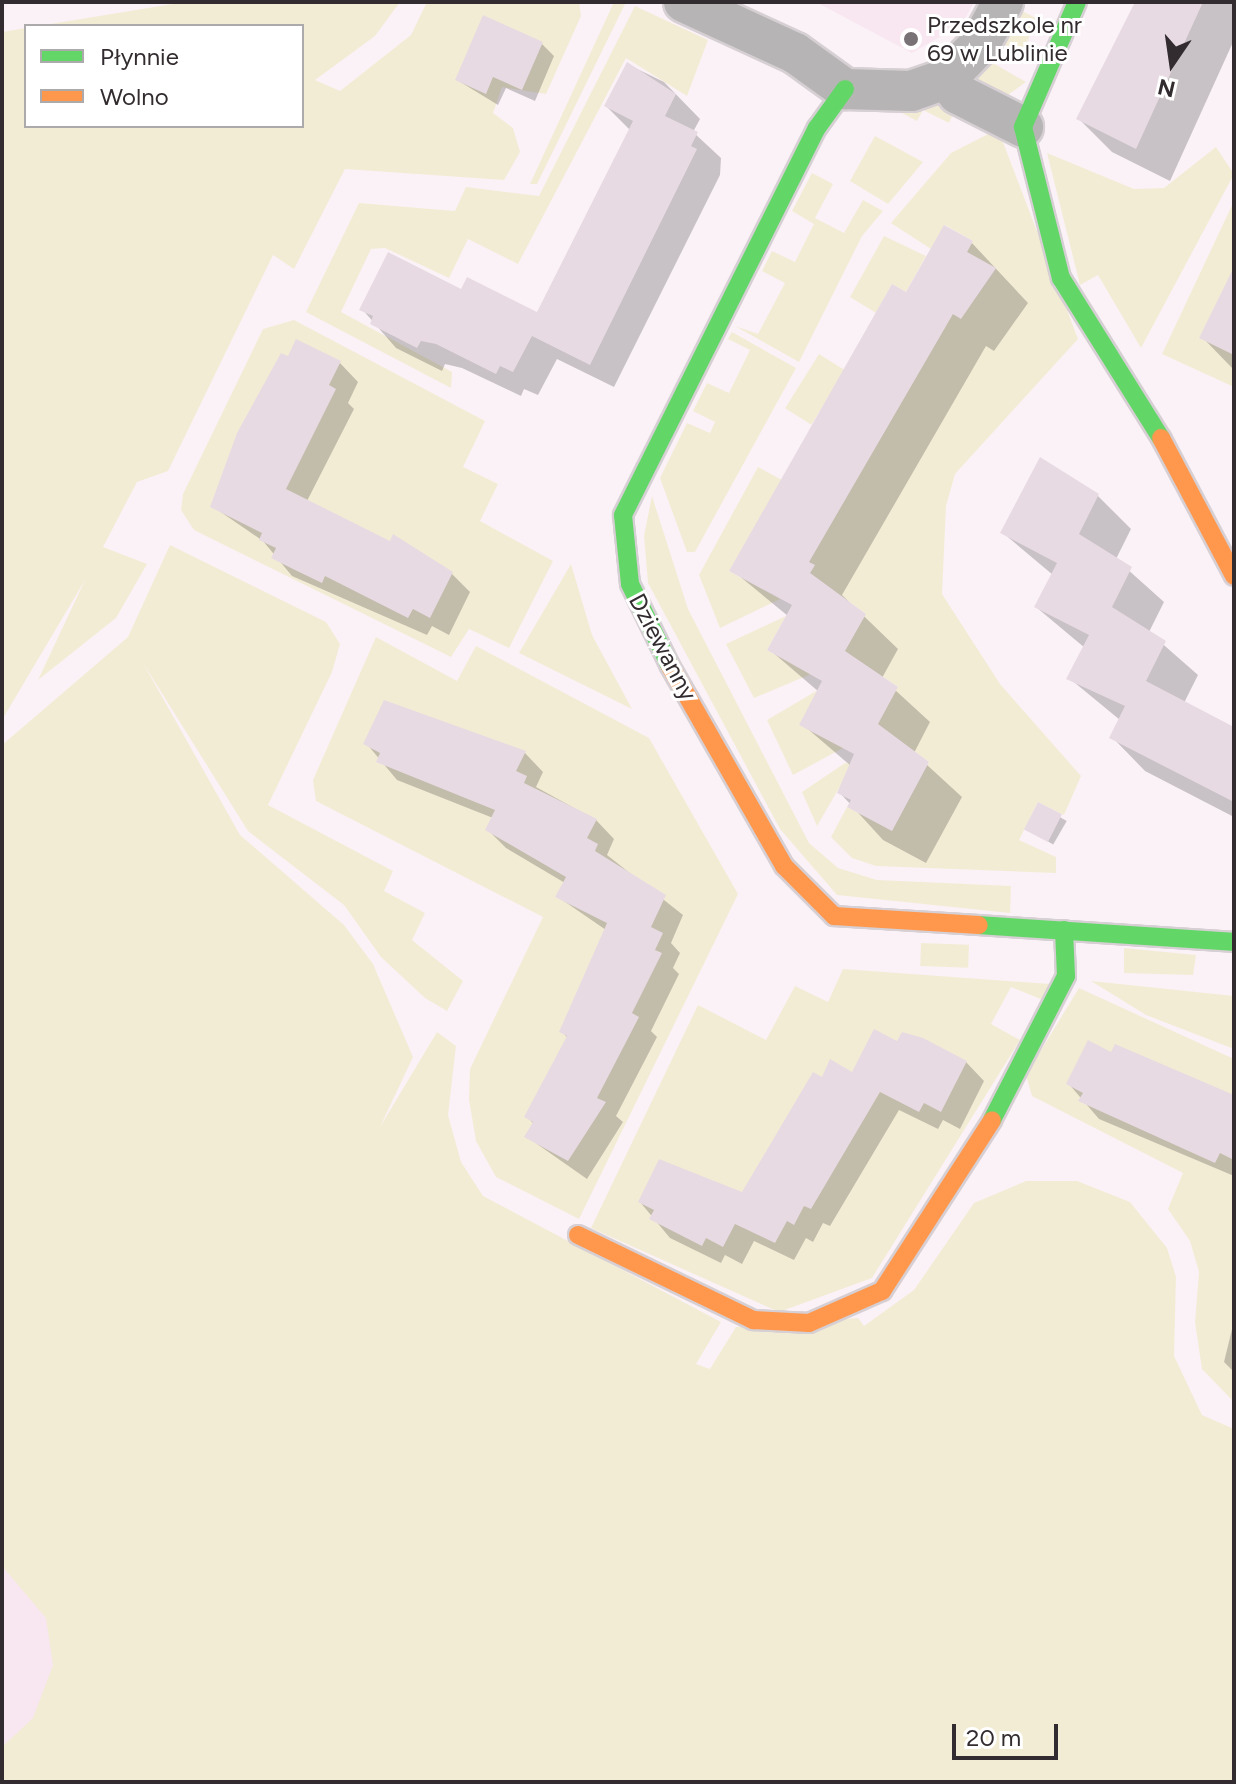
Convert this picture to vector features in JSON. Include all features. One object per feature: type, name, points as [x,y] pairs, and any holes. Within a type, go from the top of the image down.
[{"type":"street","points":[[684,2],[795,53],[845,89],[911,91],[946,79],[980,44],[1003,2]]},
{"type":"street","points":[[1077,2],[1023,127],[1061,278],[1123,368],[1234,576]]},
{"type":"street","points":[[946,79],[958,94],[1023,127]]},
{"type":"street","name":"Dziewanny","points":[[845,89],[817,128],[623,515],[630,584],[754,817],[808,898],[834,916],[874,924],[1064,930],[1234,942]]},
{"type":"street","points":[[578,1235],[753,1320],[809,1323],[882,1291],[958,1181],[1052,1010],[1066,976],[1064,930]]},
{"type":"shaded area","points":[[185,2],[400,2],[375,36],[315,80],[340,91],[411,35],[427,2],[579,2],[581,16],[546,94],[502,87],[493,113],[513,128],[520,152],[504,180],[345,169],[294,269],[273,255],[168,471],[137,482],[103,547],[147,564],[116,618],[38,680],[85,580],[2,720],[2,32],[24,28],[24,128],[304,128],[304,24],[50,24]]},
{"type":"shaded area","points":[[614,2],[626,2],[537,184],[530,184]]},
{"type":"shaded area","name":"Przedszkole nr 69 w Lublinie","points":[[816,2],[974,2],[962,24],[912,53]]},
{"type":"shaded area","points":[[635,6],[708,40],[687,96],[626,58],[518,264],[468,239],[449,278],[385,248],[371,249],[341,312],[452,372],[451,388],[306,312],[359,203],[455,211],[466,187],[539,196]]},
{"type":"shaded area","points":[[1016,8],[1038,19],[1021,53],[999,42]]},
{"type":"shaded area","points":[[986,59],[1026,82],[1002,99],[972,84]]},
{"type":"shaded area","points":[[941,101],[956,107],[949,123],[923,110],[917,121],[885,104]]},
{"type":"shaded area","points":[[998,129],[1078,339],[955,474],[946,506],[942,594],[1000,684],[1081,776],[1064,815],[1038,802],[1019,840],[1056,857],[1056,873],[876,866],[852,858],[831,837],[847,807],[892,831],[929,762],[874,722],[898,687],[842,649],[866,614],[810,573],[815,565],[809,562],[952,314],[961,318],[996,269],[967,252],[973,241],[945,225],[931,249],[891,223],[951,153]]},
{"type":"shaded area","points":[[875,136],[923,162],[888,204],[850,181]]},
{"type":"shaded area","points":[[1216,147],[1234,174],[1141,348],[1098,275],[1080,285],[1047,153],[1134,189],[1164,188]]},
{"type":"shaded area","points":[[812,173],[833,184],[815,218],[844,233],[863,200],[883,211],[862,236],[799,362],[735,326],[758,334],[785,283],[762,271],[772,251],[795,262],[814,224],[792,211]]},
{"type":"shaded area","points":[[1234,201],[1234,387],[1162,354]]},
{"type":"shaded area","points":[[884,236],[926,256],[906,292],[892,284],[876,313],[850,297]]},
{"type":"shaded area","points":[[294,320],[485,421],[463,467],[498,484],[480,521],[553,561],[509,648],[469,629],[451,657],[194,530],[181,510],[183,494],[263,329]]},
{"type":"shaded area","points":[[732,332],[796,368],[695,552],[687,552],[660,478],[687,423],[710,433],[715,422],[693,411],[707,383],[729,393],[750,350],[728,339]]},
{"type":"shaded area","points":[[819,354],[845,370],[811,425],[785,408]]},
{"type":"shaded area","points":[[758,467],[784,481],[729,571],[780,599],[720,628],[699,575]]},
{"type":"shaded area","points":[[652,496],[688,609],[809,843],[838,868],[877,880],[1011,886],[1010,913],[837,895],[780,829],[648,583],[644,536]]},
{"type":"shaded area","points":[[170,545],[326,622],[340,644],[332,672],[268,805],[393,871],[384,891],[425,913],[412,940],[463,981],[447,1011],[425,998],[381,957],[344,905],[248,831],[143,663],[240,835],[344,925],[373,964],[413,1057],[380,1127],[437,1032],[456,1046],[448,1115],[461,1162],[483,1196],[721,1322],[696,1364],[710,1369],[736,1327],[858,1318],[864,1326],[914,1290],[974,1203],[1026,1181],[1077,1181],[1130,1202],[1167,1248],[1176,1277],[1174,1356],[1202,1415],[1234,1429],[1234,1782],[2,1782],[2,1747],[33,1718],[53,1665],[46,1618],[2,1566],[2,745],[128,637]]},
{"type":"shaded area","points":[[571,564],[592,635],[632,709],[519,653]]},
{"type":"shaded area","points":[[786,616],[767,650],[811,674],[754,698],[726,644]]},
{"type":"shaded area","points":[[376,637],[457,681],[476,646],[649,738],[738,894],[579,1219],[496,1177],[476,1141],[469,1100],[470,1069],[543,917],[316,801],[313,780]]},
{"type":"shaded area","points":[[818,690],[843,748],[793,775],[767,720]]},
{"type":"shaded area","points":[[845,763],[853,764],[817,826],[802,792]]},
{"type":"shaded area","points":[[921,943],[969,945],[968,968],[920,966]]},
{"type":"shaded area","points":[[1124,948],[1196,955],[1193,975],[1124,973]]},
{"type":"shaded area","points":[[843,969],[1050,984],[1043,1000],[1011,987],[991,1024],[1020,1040],[872,1278],[779,1312],[591,1228],[698,1005],[766,1040],[795,986],[828,1002]]},
{"type":"shaded area","points":[[1091,981],[1234,996],[1234,1049],[1146,1015]]},
{"type":"shaded area","points":[[1079,988],[1234,1059],[1234,1402],[1202,1369],[1195,1322],[1199,1272],[1190,1241],[1168,1209],[1183,1173],[1032,1096],[1026,1075]]},
{"type":"shaded area","points":[[2,1466],[150,1543],[2,1782]]},
{"type":"building","points":[[1135,2],[1203,2],[1136,149],[1076,119]]},
{"type":"building","points":[[483,15],[543,42],[522,90],[493,77],[486,94],[455,80]]},
{"type":"building","points":[[627,62],[676,94],[665,116],[698,132],[691,146],[697,149],[590,365],[532,336],[513,372],[500,366],[496,374],[436,344],[421,341],[417,348],[370,324],[373,316],[359,310],[388,252],[461,289],[467,277],[537,312],[633,121],[604,106]]},
{"type":"building","points":[[944,225],[973,241],[967,252],[996,268],[961,319],[953,314],[809,562],[815,565],[810,573],[866,614],[845,651],[898,687],[878,724],[929,762],[892,831],[847,807],[851,800],[837,793],[854,754],[799,725],[822,681],[767,650],[792,605],[729,571],[892,284],[906,292]]},
{"type":"building","points":[[1234,267],[1234,355],[1199,338]]},
{"type":"building","points":[[296,339],[341,361],[329,385],[336,389],[286,489],[390,541],[393,534],[453,572],[430,618],[413,609],[408,618],[325,576],[322,583],[271,558],[276,548],[259,540],[262,533],[210,507],[237,433],[281,353],[288,356]]},
{"type":"building","points":[[1040,457],[1099,494],[1079,534],[1132,567],[1112,607],[1166,641],[1146,681],[1234,727],[1234,802],[1109,738],[1125,706],[1066,679],[1089,635],[1034,607],[1057,563],[1000,533]]},
{"type":"building","points":[[384,700],[526,751],[516,771],[527,776],[524,783],[597,819],[587,838],[598,844],[595,851],[666,895],[651,927],[663,933],[655,950],[662,953],[632,1013],[639,1017],[597,1098],[606,1102],[568,1161],[524,1137],[533,1122],[524,1117],[567,1036],[559,1032],[607,923],[555,897],[566,877],[485,830],[495,810],[376,762],[380,753],[363,744]]},
{"type":"building","points":[[1038,802],[1062,814],[1048,842],[1024,830]]},
{"type":"building","points":[[874,1029],[897,1041],[902,1032],[923,1038],[967,1061],[941,1112],[924,1103],[919,1112],[880,1092],[811,1209],[804,1206],[794,1225],[787,1221],[775,1243],[735,1224],[723,1247],[706,1238],[702,1246],[649,1219],[654,1210],[638,1202],[659,1159],[742,1192],[813,1072],[822,1077],[830,1059],[852,1072]]},
{"type":"building","points":[[1088,1040],[1111,1052],[1115,1044],[1234,1095],[1234,1160],[1220,1153],[1215,1163],[1078,1101],[1083,1093],[1066,1084]]},
{"type":"traffic: fast","points":[[1077,2],[1023,127],[1061,278],[1161,438]]},
{"type":"traffic: fast","points":[[670,666],[630,584],[623,515],[817,128],[845,89]]},
{"type":"traffic: fast","points":[[979,925],[1234,942]]},
{"type":"traffic: fast","points":[[992,1120],[1066,976],[1064,930]]},
{"type":"traffic: slow","points":[[1161,438],[1234,576]]},
{"type":"traffic: slow","points":[[670,666],[784,866],[834,916],[979,925]]},
{"type":"traffic: slow","points":[[578,1235],[753,1320],[809,1323],[882,1291],[992,1120]]},
{"type":"place","name":"Przedszkole nr 69 w Lublinie","points":[[911,39]]}]
